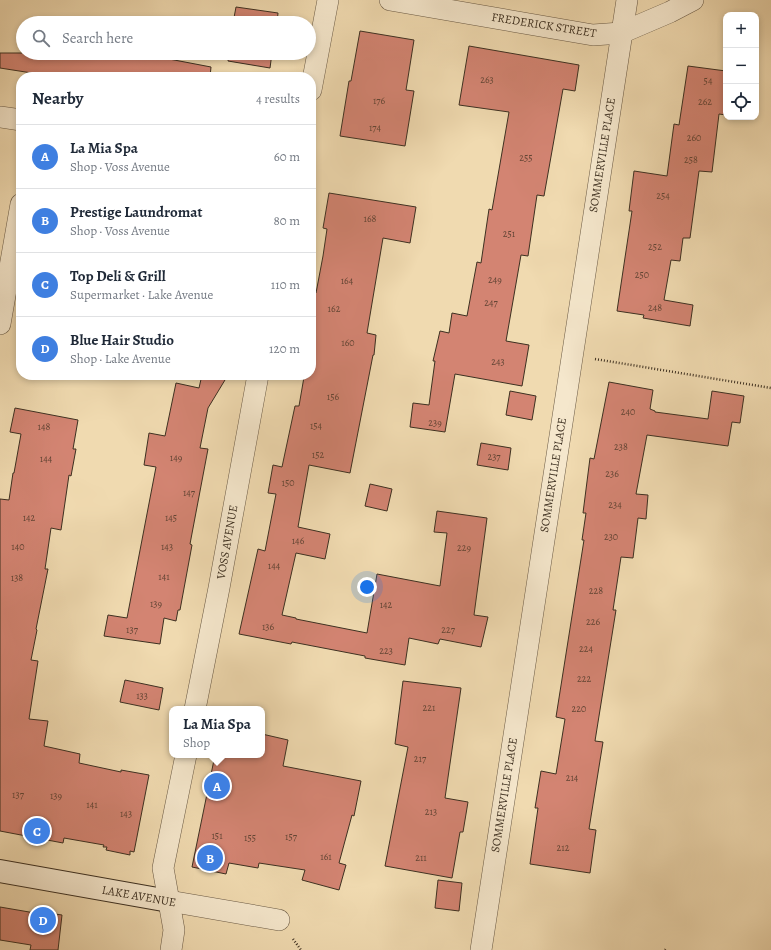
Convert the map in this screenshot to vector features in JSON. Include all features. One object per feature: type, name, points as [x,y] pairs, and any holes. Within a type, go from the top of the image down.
[{"type":"street","points":[[314,72],[328,0]]},
{"type":"street","name":"FREDERICK STREET","points":[[390,0],[593,35],[621,33],[670,12],[693,0]]},
{"type":"street","name":"SOMMERVILLE PLACE","points":[[481,950],[571,355],[627,0]]},
{"type":"street","points":[[0,116],[16,119]]},
{"type":"street","points":[[0,324],[16,233]]},
{"type":"street","name":"VOSS AVENUE","points":[[196,706],[257,380]]},
{"type":"street","points":[[171,950],[174,930],[163,868],[185,758]]},
{"type":"street","name":"LAKE AVENUE","points":[[0,871],[279,920]]},
{"type":"path","points":[[571,355],[771,388]]},
{"type":"building","points":[[236,7],[278,13],[278,16],[234,16]]},
{"type":"building","points":[[360,31],[414,40],[406,90],[414,91],[405,146],[340,136],[349,81],[351,81]]},
{"type":"building","points":[[469,46],[579,65],[575,91],[563,89],[544,196],[537,195],[528,256],[521,255],[506,341],[529,345],[522,386],[455,374],[445,432],[410,427],[413,403],[429,405],[435,361],[433,361],[440,331],[449,333],[452,313],[467,316],[477,262],[481,263],[489,209],[492,210],[509,112],[459,105]]},
{"type":"building","points":[[0,53],[16,53],[16,60],[174,60],[211,67],[210,72],[26,72],[0,68]]},
{"type":"building","points":[[228,60],[271,60],[270,68]]},
{"type":"building","points":[[688,66],[723,71],[723,115],[719,114],[712,172],[699,171],[690,238],[683,238],[680,261],[671,260],[664,300],[693,305],[690,326],[643,318],[644,315],[617,311],[632,211],[629,211],[634,171],[667,176],[674,124],[679,125]]},
{"type":"building","points":[[329,193],[416,207],[410,243],[383,238],[367,333],[376,335],[374,355],[350,473],[309,465],[298,527],[330,534],[325,559],[296,553],[282,615],[367,633],[377,574],[440,586],[447,533],[434,532],[437,511],[487,518],[474,615],[488,617],[481,647],[440,639],[438,644],[409,638],[405,665],[292,642],[291,644],[239,634],[258,549],[265,551],[276,494],[268,493],[273,465],[282,467],[295,406],[299,406],[303,380],[316,380],[316,293],[327,229],[323,228]]},
{"type":"building","points":[[201,380],[225,380],[208,408],[200,448],[208,449],[190,544],[192,545],[180,610],[178,610],[176,621],[164,618],[160,644],[104,636],[108,615],[127,618],[156,467],[144,465],[149,433],[165,436],[176,383],[199,388]]},
{"type":"building","points":[[609,382],[653,390],[650,409],[655,412],[708,419],[712,391],[744,396],[740,423],[732,422],[728,446],[647,435],[636,494],[648,495],[646,519],[638,518],[633,558],[621,557],[613,610],[616,610],[595,741],[603,742],[589,829],[596,830],[590,873],[530,864],[538,808],[535,808],[541,771],[556,774],[565,719],[556,717],[584,540],[582,540],[586,513],[583,513],[590,458],[594,459]]},
{"type":"building","points":[[510,391],[536,396],[532,420],[506,415]]},
{"type":"building","points":[[15,408],[78,420],[73,449],[76,449],[71,476],[69,475],[61,530],[51,528],[45,569],[48,569],[31,660],[38,661],[29,719],[48,721],[44,746],[80,754],[79,763],[121,772],[121,770],[149,775],[134,852],[130,851],[130,855],[106,850],[107,847],[103,847],[104,845],[64,838],[63,843],[0,831],[0,499],[9,500],[21,434],[10,432]]},
{"type":"building","points":[[481,443],[511,448],[508,470],[477,465]]},
{"type":"building","points":[[370,484],[392,489],[387,511],[365,506]]},
{"type":"building","points":[[125,680],[163,688],[159,710],[120,702]]},
{"type":"building","points":[[403,681],[461,688],[445,798],[468,802],[463,832],[460,832],[452,878],[385,866],[408,747],[395,744]]},
{"type":"building","points":[[265,735],[288,740],[283,766],[361,781],[354,816],[352,815],[339,863],[346,865],[339,890],[302,880],[305,870],[259,863],[258,868],[229,863],[226,874],[192,867],[214,758],[265,758]]},
{"type":"building","points":[[438,880],[462,883],[459,911],[435,908]]},
{"type":"building","points":[[0,907],[35,913],[35,911],[62,915],[58,950],[30,950],[31,945],[0,940]]},
{"type":"place","name":"La Mia Spa","points":[[217,786]]},
{"type":"place","name":"Top Deli & Grill","points":[[37,831]]},
{"type":"place","name":"Prestige Laundromat","points":[[210,858]]},
{"type":"place","name":"Blue Hair Studio","points":[[43,920]]}]
